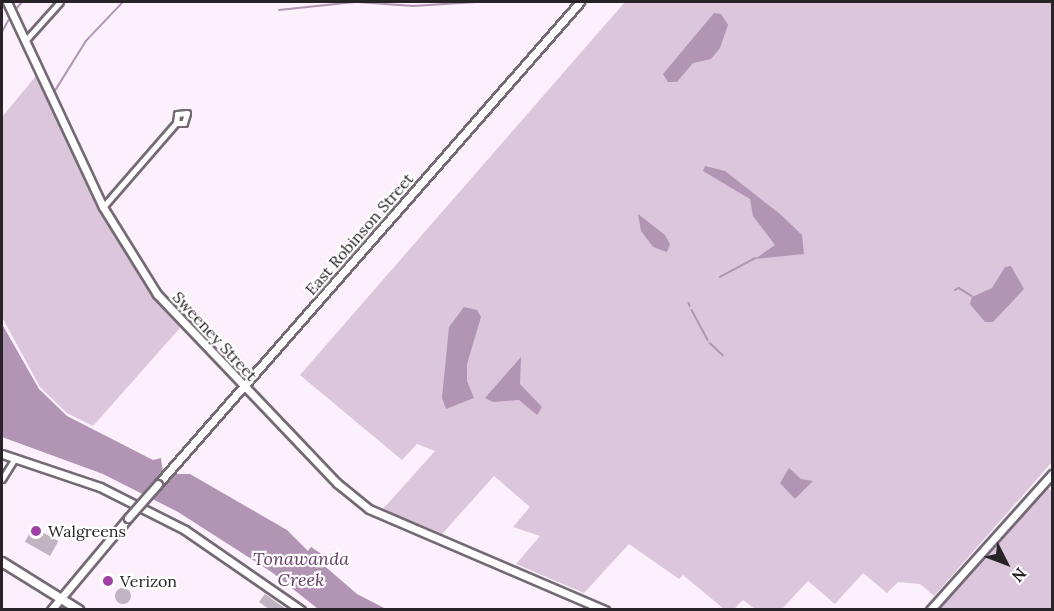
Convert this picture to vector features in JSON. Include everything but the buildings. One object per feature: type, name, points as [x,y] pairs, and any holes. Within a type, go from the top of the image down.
[{"type":"main road","points":[[2,561],[79,609]]},
{"type":"street","name":"Sweeney Street","points":[[7,2],[103,207],[157,294],[352,498],[605,609]]},
{"type":"street","points":[[25,41],[60,2]]},
{"type":"street","name":"East Robinson Street","points":[[51,609],[180,458],[580,2]]},
{"type":"street","points":[[103,207],[176,123]]},
{"type":"street","points":[[2,454],[100,487],[185,530],[301,609]]},
{"type":"street","points":[[2,479],[15,458]]},
{"type":"street","points":[[930,609],[1053,474]]},
{"type":"shaded area","points":[[625,2],[1052,2],[1052,462],[934,596],[920,584],[898,582],[887,593],[863,573],[835,604],[808,581],[782,609],[755,609],[743,600],[734,609],[724,609],[683,575],[679,579],[629,544],[584,593],[516,564],[540,536],[513,527],[530,507],[494,476],[442,534],[383,509],[435,451],[417,444],[402,460],[300,375]]},
{"type":"shaded area","points":[[36,76],[98,210],[152,295],[180,328],[93,426],[67,413],[40,387],[2,317],[2,117]]},
{"type":"shaded area","points":[[1048,488],[1052,492],[1052,609],[939,609]]},
{"type":"water","points":[[714,13],[721,14],[728,25],[720,48],[711,59],[693,63],[677,82],[668,82],[663,74]]},
{"type":"water","points":[[705,166],[725,171],[780,214],[802,235],[804,254],[755,259],[775,245],[753,216],[750,199],[703,171]]},
{"type":"water","points":[[638,214],[665,235],[670,244],[667,252],[653,247],[641,231]]},
{"type":"water","points":[[1011,266],[1024,289],[993,322],[985,322],[970,304],[972,297],[992,288],[1005,267]]},
{"type":"water","points":[[464,307],[477,310],[481,317],[467,364],[467,381],[474,398],[446,409],[442,398],[449,327]]},
{"type":"water","name":"Tonawanda Creek","points":[[2,324],[39,389],[67,416],[153,460],[161,458],[163,474],[190,474],[287,530],[308,551],[311,547],[323,555],[320,562],[357,594],[386,609],[318,609],[273,573],[178,512],[103,474],[2,437]]},
{"type":"water","points":[[521,357],[520,384],[542,407],[537,415],[519,400],[493,402],[485,398]]},
{"type":"water","points":[[789,468],[801,479],[813,481],[795,499],[780,483]]},
{"type":"waterway","points":[[16,9],[22,2]]},
{"type":"waterway","points":[[53,94],[86,41],[123,2]]},
{"type":"waterway","points":[[279,10],[355,2]]},
{"type":"waterway","points":[[358,2],[413,6],[476,2]]},
{"type":"waterway","points":[[2,32],[8,21]]},
{"type":"waterway","points":[[720,277],[755,258]]},
{"type":"waterway","points":[[955,290],[959,288],[972,296]]},
{"type":"waterway","points":[[692,310],[708,340]]},
{"type":"waterway","points":[[710,343],[723,355]]},
{"type":"place","name":"Walgreens","points":[[36,531]]},
{"type":"place","name":"Verizon","points":[[108,581]]}]
